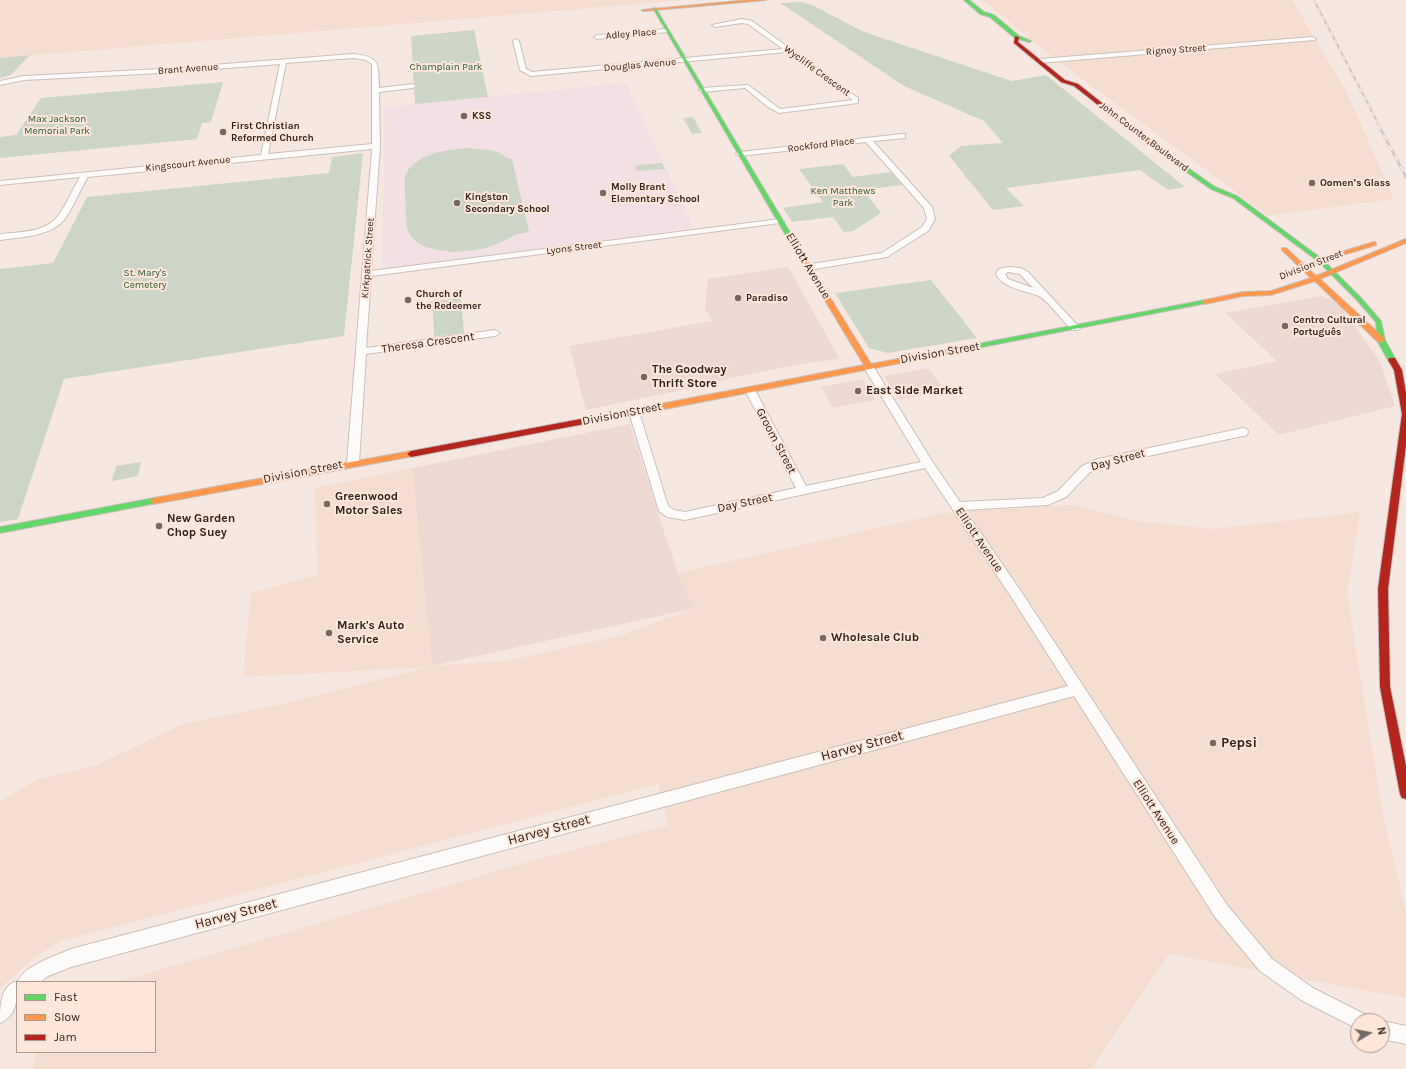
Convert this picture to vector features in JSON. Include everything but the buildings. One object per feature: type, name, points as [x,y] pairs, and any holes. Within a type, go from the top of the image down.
[{"type":"main road","points":[[643,10],[764,0]]},
{"type":"main road","name":"John Counter Boulevard","points":[[966,0],[982,13],[992,16],[1017,37],[1030,41],[1077,79],[1076,85]]},
{"type":"main road","name":"John Counter Boulevard","points":[[980,0],[994,12],[992,16]]},
{"type":"main road","points":[[661,21],[664,17],[675,11],[697,6]]},
{"type":"main road","name":"Elliott Avenue","points":[[654,9],[868,366]]},
{"type":"main road","name":"John Counter Boulevard","points":[[1017,37],[1016,42],[1063,80],[1076,85],[1147,141],[1213,188]]},
{"type":"main road","points":[[1213,188],[1220,198],[1226,203]]},
{"type":"main road","points":[[1213,188],[1234,197],[1320,260],[1358,298],[1378,322],[1381,340]]},
{"type":"main road","name":"Division Street","points":[[1294,273],[1320,260],[1366,245],[1406,240]]},
{"type":"main road","name":"Division Street","points":[[0,530],[750,390],[868,366],[1075,328],[1243,294],[1271,293],[1318,278],[1332,271],[1380,253],[1406,240]]},
{"type":"main road","points":[[1274,241],[1307,267],[1355,317],[1381,340],[1398,370],[1406,414],[1383,588],[1385,686],[1406,794]]},
{"type":"main road","name":"Division Street","points":[[1243,294],[1260,284]]},
{"type":"street","name":"Wycliffe Crescent","points":[[702,90],[746,86],[752,89],[773,109],[779,111],[856,102],[856,99],[750,22],[742,21],[715,25]]},
{"type":"street","name":"Adley Place","points":[[597,37],[666,31]]},
{"type":"street","name":"Rigney Street","points":[[1039,61],[1313,40]]},
{"type":"street","name":"Douglas Avenue","points":[[516,41],[523,70],[531,74],[788,50]]},
{"type":"street","name":"Brant Avenue","points":[[0,83],[10,80],[161,71],[353,56],[367,57]]},
{"type":"street","name":"Kirkpatrick Street","points":[[353,463],[368,274],[376,146],[376,64],[373,60],[367,57]]},
{"type":"street","points":[[264,157],[283,62]]},
{"type":"street","points":[[375,90],[413,86]]},
{"type":"street","name":"Rockford Place","points":[[740,154],[902,136]]},
{"type":"street","points":[[808,267],[884,255],[908,241],[929,225],[931,214],[928,208],[868,140]]},
{"type":"street","name":"Kingscourt Avenue","points":[[0,183],[376,146]]},
{"type":"street","points":[[0,237],[25,234],[50,227],[60,220],[85,175]]},
{"type":"street","name":"Lyons Street","points":[[368,274],[780,221]]},
{"type":"street","points":[[1045,295],[1075,328]]},
{"type":"street","name":"Theresa Crescent","points":[[361,352],[495,333]]},
{"type":"street","name":"Elliott Avenue","points":[[868,366],[928,464],[1016,594],[1221,911],[1266,965],[1306,994],[1350,1016]]},
{"type":"street","name":"Groom Street","points":[[750,390],[803,491]]},
{"type":"street","name":"Day Street","points":[[634,412],[663,508],[671,514],[685,516],[928,464]]},
{"type":"street","name":"Day Street","points":[[956,506],[1044,502],[1062,494],[1086,468],[1102,462],[1243,432]]},
{"type":"street","name":"Harvey Street","points":[[28,981],[42,970],[71,958],[1077,688]]},
{"type":"street","points":[[0,1014],[16,992]]},
{"type":"street","points":[[1390,1032],[1406,1035]]},
{"type":"shaded area","points":[[0,0],[687,0],[0,58]]},
{"type":"shaded area","points":[[982,0],[1292,0],[1346,91],[1394,199],[1267,216],[1063,65]]},
{"type":"shaded area","name":"Kingston Secondary School","points":[[626,83],[694,228],[382,269],[385,107]]},
{"type":"shaded area","points":[[788,267],[840,359],[807,363],[740,376],[586,410],[569,346],[712,321],[705,308],[708,279]]},
{"type":"shaded area","points":[[1321,296],[1332,300],[1344,311],[1380,361],[1395,406],[1279,435],[1215,374],[1277,361],[1225,313]]},
{"type":"shaded area","points":[[928,368],[945,391],[899,400],[884,376]]},
{"type":"shaded area","points":[[863,379],[875,400],[833,408],[821,387]]},
{"type":"shaded area","points":[[630,424],[678,573],[695,608],[432,666],[412,468]]},
{"type":"shaded area","points":[[412,468],[432,666],[505,661],[623,635],[694,608],[678,573],[943,513],[1074,505],[1137,521],[1213,529],[1360,512],[1347,593],[1383,816],[1406,911],[1406,998],[1169,954],[1091,1069],[33,1069],[37,1053],[156,1053],[156,981],[121,981],[531,861],[668,825],[658,784],[61,941],[37,956],[0,988],[0,801],[39,779],[94,766],[186,723],[282,704],[429,667],[243,677],[251,593],[317,575],[315,488]]},
{"type":"green space","points":[[802,2],[810,4],[864,32],[1012,81],[1046,75],[1185,187],[1168,190],[1140,170],[1006,188],[1024,206],[993,210],[949,156],[961,146],[1003,143],[984,121],[904,86],[780,3]]},
{"type":"green space","name":"Champlain Park","points":[[474,30],[488,97],[415,104],[411,36]]},
{"type":"green space","points":[[30,55],[11,75],[0,78],[0,58]]},
{"type":"green space","name":"Max Jackson Memorial Park","points":[[223,82],[211,122],[202,123],[197,139],[0,158],[0,137],[16,135],[41,98]]},
{"type":"green space","points":[[693,117],[702,133],[692,134],[683,118]]},
{"type":"green space","points":[[466,148],[494,151],[512,159],[529,232],[517,234],[494,245],[478,250],[453,252],[433,249],[417,242],[408,231],[405,204],[405,175],[418,161],[430,155],[437,152]]},
{"type":"green space","name":"St. Mary's Cemetery","points":[[363,153],[344,336],[64,379],[18,519],[0,522],[0,269],[53,263],[87,197],[329,173],[332,157]]},
{"type":"green space","points":[[662,163],[665,169],[637,171],[635,168],[636,165]]},
{"type":"green space","name":"Ken Matthews Park","points":[[843,164],[853,177],[891,172],[902,185],[863,190],[881,213],[853,231],[844,232],[833,217],[792,222],[783,208],[823,202],[799,169]]},
{"type":"green space","points":[[931,280],[977,338],[888,353],[869,348],[835,293]]},
{"type":"green space","points":[[461,298],[464,333],[434,337],[433,311],[428,311],[428,302]]},
{"type":"green space","points":[[141,462],[138,476],[112,481],[116,466]]},
{"type":"railway","points":[[1314,0],[1379,125]]},
{"type":"railway","points":[[1378,124],[1406,177]]},
{"type":"traffic: fast","points":[[966,0],[982,13],[992,16],[1017,37],[1029,41]]},
{"type":"traffic: fast","points":[[654,9],[794,244]]},
{"type":"traffic: fast","points":[[1183,167],[1213,188],[1235,197],[1320,260],[1358,298],[1379,322],[1381,340],[1392,360]]},
{"type":"traffic: fast","points":[[972,347],[1205,302]]},
{"type":"traffic: fast","points":[[0,530],[154,501]]},
{"type":"traffic: slow","points":[[644,10],[764,0]]},
{"type":"traffic: slow","points":[[1205,302],[1243,294],[1271,293],[1306,283],[1331,271],[1380,253],[1406,241]]},
{"type":"traffic: slow","points":[[794,244],[868,366]]},
{"type":"traffic: slow","points":[[1310,266],[1320,260],[1374,244]]},
{"type":"traffic: slow","points":[[1284,249],[1381,340]]},
{"type":"traffic: slow","points":[[634,412],[972,347]]},
{"type":"traffic: slow","points":[[154,501],[411,454]]},
{"type":"traffic: jam","points":[[1017,37],[1016,42],[1063,81],[1076,85],[1147,141],[1183,167]]},
{"type":"traffic: jam","points":[[1392,360],[1398,370],[1406,414]]},
{"type":"traffic: jam","points":[[411,454],[634,412]]},
{"type":"traffic: jam","points":[[1406,414],[1383,589],[1385,687],[1406,794]]},
{"type":"place","name":"KSS","points":[[464,116]]},
{"type":"place","name":"First Christian Reformed Church","points":[[223,132]]},
{"type":"place","name":"Oomen’s Glass","points":[[1312,183]]},
{"type":"place","name":"Molly Brant Elementary School","points":[[603,193]]},
{"type":"place","name":"Kingston Secondary School","points":[[457,203]]},
{"type":"place","name":"Paradiso","points":[[738,298]]},
{"type":"place","name":"Church of the Redeemer","points":[[408,300]]},
{"type":"place","name":"Centro Cultural Português","points":[[1285,326]]},
{"type":"place","name":"The Goodway Thrift Store","points":[[644,377]]},
{"type":"place","name":"East Side Market","points":[[858,391]]},
{"type":"place","name":"Greenwood Motor Sales","points":[[327,504]]},
{"type":"place","name":"New Garden Chop Suey","points":[[159,526]]},
{"type":"place","name":"Mark's Auto Service","points":[[329,633]]},
{"type":"place","name":"Wholesale Club","points":[[823,638]]},
{"type":"place","name":"Pepsi","points":[[1213,743]]}]
